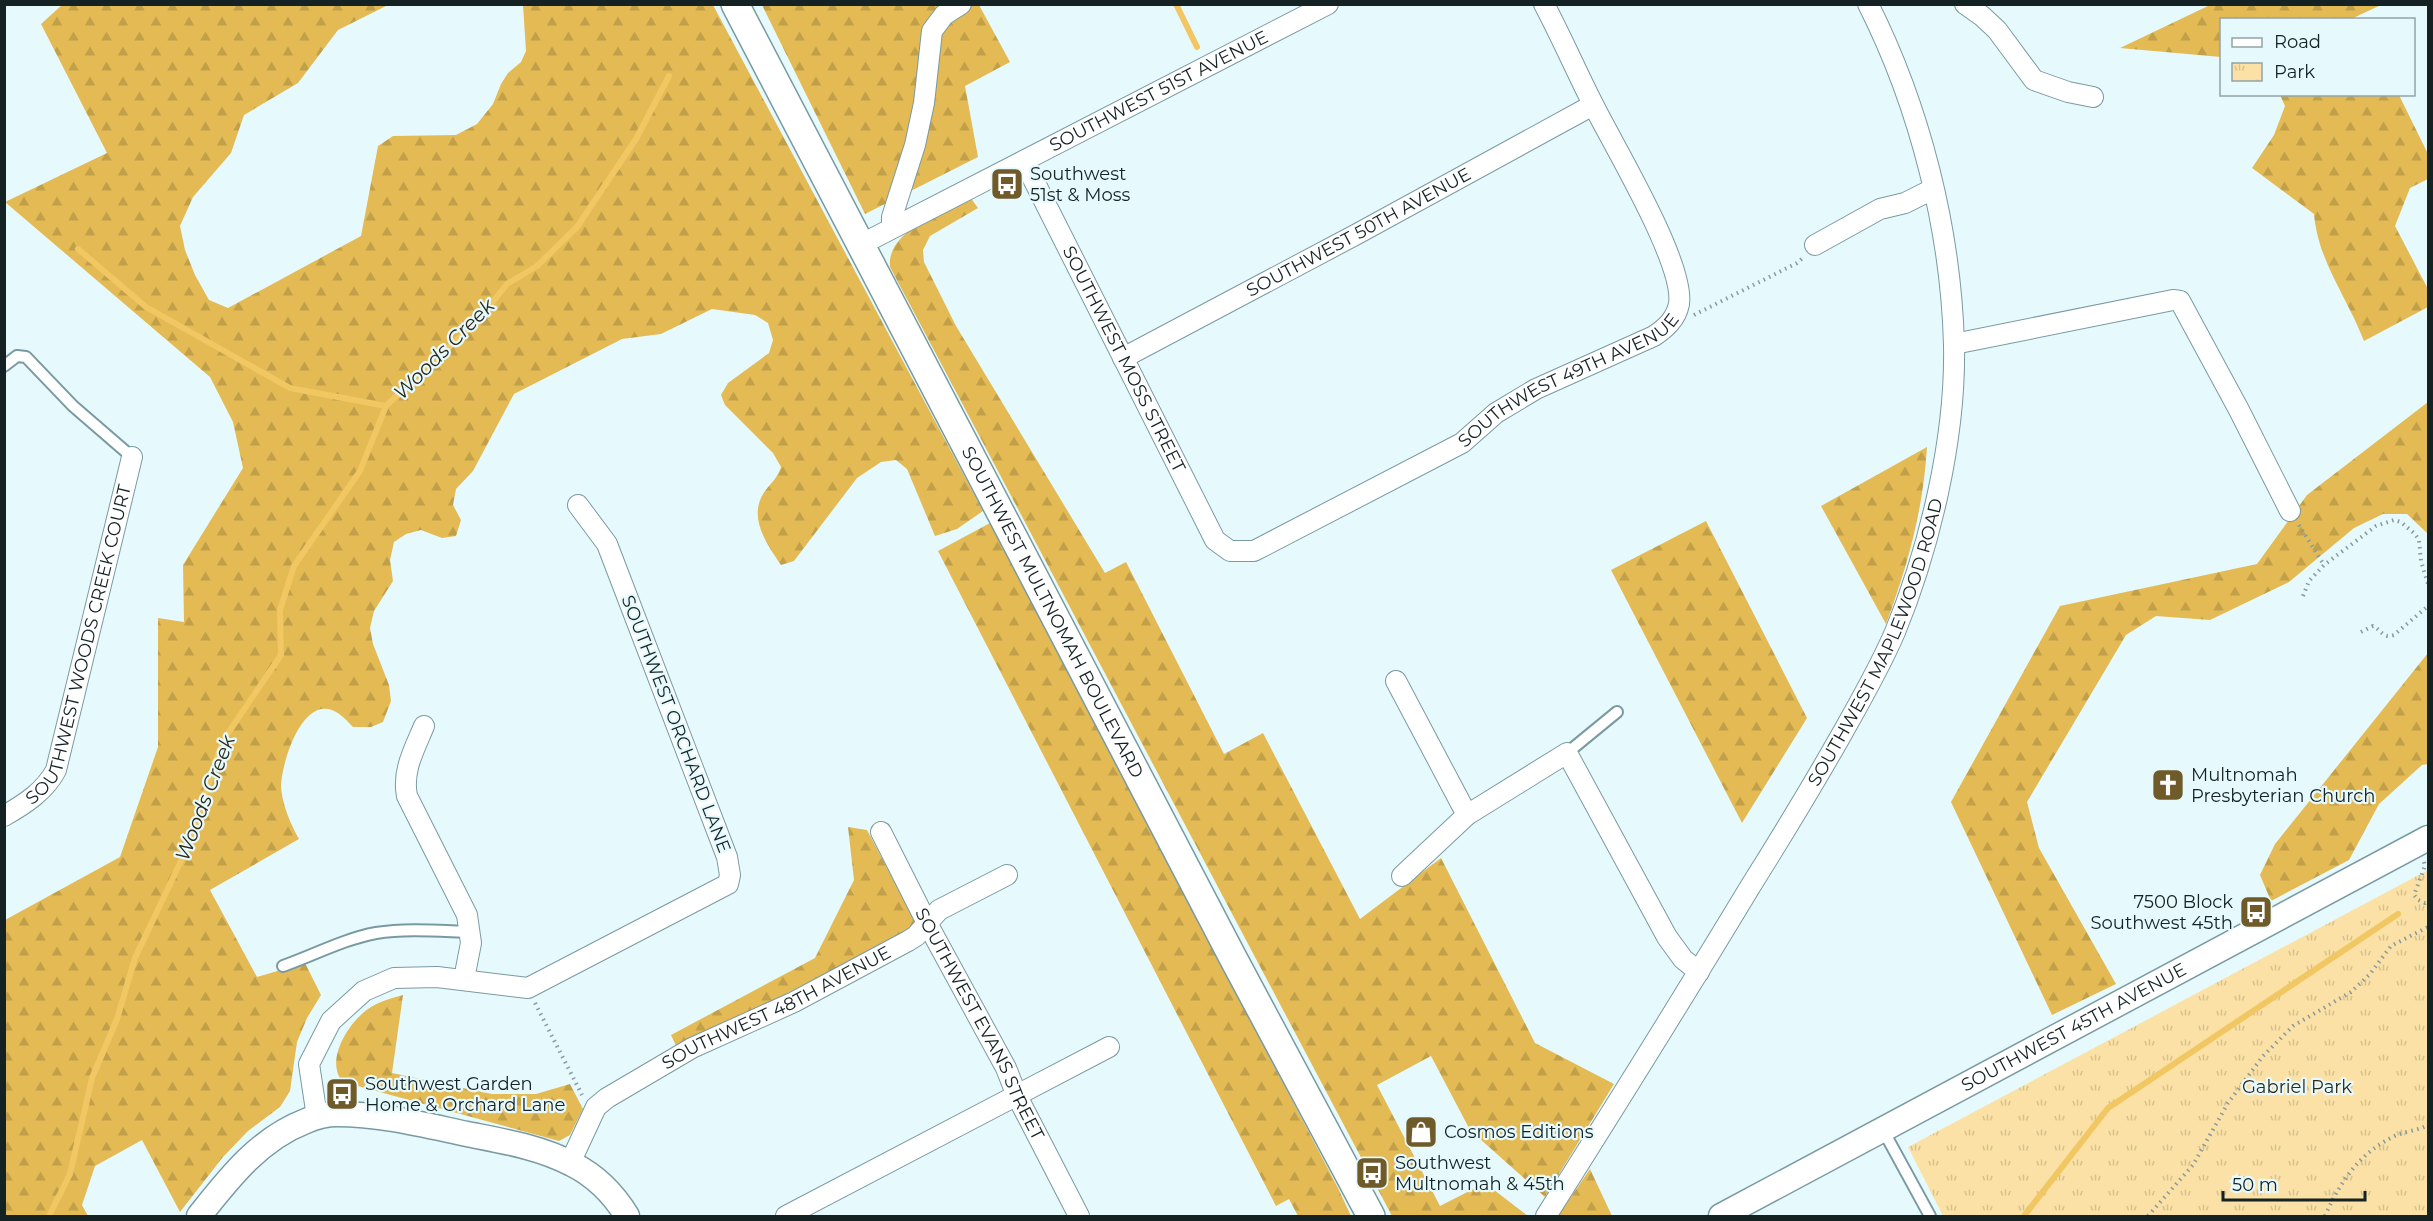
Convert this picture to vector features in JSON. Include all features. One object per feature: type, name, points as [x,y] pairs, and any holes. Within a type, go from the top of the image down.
[{"type":"main road","name":"SOUTHWEST MULTNOMAH BOULEVARD","points":[[735,4],[1371,1216]]},
{"type":"street","points":[[892,227],[892,217],[915,145],[924,103],[932,31],[944,15],[961,4]]},
{"type":"street","name":"SOUTHWEST 51ST AVENUE","points":[[860,245],[1328,4]]},
{"type":"street","points":[[1544,4],[1654,223],[1673,266],[1679,295],[1676,313]]},
{"type":"street","points":[[1965,4],[1996,30],[2034,80],[2067,92],[2093,97]]},
{"type":"street","name":"SOUTHWEST MAPLEWOOD ROAD","points":[[1546,1216],[1699,972],[1844,730],[1871,682],[1900,620],[1918,564],[1941,477],[1950,416],[1953,344],[1944,254],[1933,189],[1908,95],[1872,6]]},
{"type":"street","name":"SOUTHWEST 50TH AVENUE","points":[[1123,358],[1358,234],[1593,105]]},
{"type":"street","name":"SOUTHWEST MOSS STREET","points":[[1024,161],[1215,540],[1230,551]]},
{"type":"street","points":[[1815,245],[1880,209],[1905,203],[1933,189]]},
{"type":"street","points":[[1953,344],[2173,300],[2180,301],[2290,511]]},
{"type":"street","name":"SOUTHWEST 49TH AVENUE","points":[[1230,551],[1254,551],[1268,545],[1462,443],[1496,413],[1536,389],[1654,336],[1666,328],[1676,313]]},
{"type":"street","name":"SOUTHWEST WOODS CREEK COURT","points":[[4,816],[25,804],[46,786],[57,770],[132,457]]},
{"type":"street","name":"SOUTHWEST ORCHARD LANE","points":[[528,988],[703,897],[723,889],[728,884],[730,875],[727,857],[607,544],[578,505]]},
{"type":"street","points":[[1396,681],[1467,815]]},
{"type":"street","points":[[424,726],[406,769],[407,796],[467,915],[470,950],[464,979]]},
{"type":"street","points":[[1402,876],[1467,815],[1567,753],[1666,937],[1683,959],[1699,972]]},
{"type":"street","name":"SOUTHWEST EVANS STREET","points":[[881,832],[927,923],[1006,1068],[1017,1096],[1079,1216]]},
{"type":"street","name":"SOUTHWEST 45TH AVENUE","points":[[1721,1216],[2422,841]]},
{"type":"street","name":"SOUTHWEST 48TH AVENUE","points":[[570,1163],[593,1114],[602,1101],[656,1068],[721,1034],[794,1002],[908,941],[939,910],[1007,875]]},
{"type":"street","points":[[317,1117],[309,1064],[332,1021],[364,991],[394,978],[437,977],[528,988]]},
{"type":"street","points":[[786,1216],[1109,1047]]},
{"type":"street","points":[[199,1216],[248,1158],[269,1141],[304,1122],[335,1114],[393,1118],[521,1145],[570,1163],[601,1183],[627,1216]]},
{"type":"lane","points":[[4,366],[17,357],[26,357],[73,406],[132,457]]},
{"type":"lane","points":[[1567,753],[1617,712]]},
{"type":"lane","points":[[283,966],[352,939],[376,933],[427,930],[470,932]]},
{"type":"lane","points":[[1882,1130],[1930,1216]]},
{"type":"path","name":"SOUTHWEST 49TH AVENUE","points":[[1676,313],[1690,316],[1698,313],[1797,263],[1815,245]]},
{"type":"path","points":[[2290,511],[2324,565]]},
{"type":"path","points":[[2303,596],[2309,581],[2324,565],[2376,526],[2394,520],[2401,522],[2419,540],[2421,561],[2428,584]]},
{"type":"path","points":[[2361,632],[2373,626],[2382,635],[2388,637],[2394,635],[2428,606]]},
{"type":"path","points":[[2422,841],[2425,866],[2414,895],[2425,903],[2428,901]]},
{"type":"path","points":[[2148,1216],[2193,1165],[2228,1102],[2270,1049],[2293,1026],[2351,992],[2370,974],[2391,946],[2428,927]]},
{"type":"path","points":[[528,988],[593,1114]]},
{"type":"path","points":[[2325,1216],[2342,1182],[2370,1150],[2401,1134],[2428,1125]]},
{"type":"green space","points":[[2210,4],[2381,5],[2353,18],[2220,18],[2220,57],[2120,48]]},
{"type":"green space","points":[[62,5],[388,5],[338,30],[298,83],[244,115],[231,153],[193,197],[180,226],[185,250],[195,275],[209,300],[228,308],[361,236],[378,146],[393,136],[456,135],[477,124],[493,104],[508,73],[521,62],[526,51],[523,5],[713,5],[983,511],[957,529],[935,536],[907,469],[896,460],[881,462],[857,478],[794,561],[781,565],[765,539],[758,520],[758,510],[760,500],[781,467],[773,453],[725,405],[721,395],[728,383],[769,353],[773,340],[768,323],[755,315],[712,309],[661,334],[622,339],[514,394],[473,471],[456,489],[453,505],[461,520],[456,536],[442,538],[421,530],[406,534],[394,542],[390,560],[393,581],[374,611],[370,628],[373,644],[389,685],[391,701],[383,722],[371,727],[353,727],[336,712],[324,709],[313,713],[296,734],[289,749],[282,777],[283,800],[299,839],[210,890],[257,977],[305,963],[321,995],[307,1018],[297,1042],[290,1091],[280,1107],[248,1131],[223,1157],[180,1212],[142,1140],[95,1166],[82,1205],[88,1216],[5,1216],[5,920],[120,857],[158,747],[158,618],[184,622],[183,565],[243,468],[233,422],[210,377],[5,202],[107,153],[41,24]]},
{"type":"green space","points":[[762,5],[979,5],[1010,62],[965,86],[978,157],[865,214]]},
{"type":"green space","points":[[2280,96],[2399,96],[2428,154],[2428,179],[2410,188],[2395,226],[2428,289],[2428,307],[2364,341],[2327,263],[2314,214],[2252,168],[2274,135],[2285,106]]},
{"type":"green space","points":[[970,197],[978,208],[930,236],[923,250],[924,262],[956,326],[1105,573],[1126,562],[1224,754],[1263,733],[1360,919],[1441,858],[1535,1043],[1614,1084],[1545,1197],[1470,1130],[1431,1056],[1377,1085],[1440,1206],[1485,1183],[1528,1216],[1392,1216],[890,267],[891,254],[897,243],[907,233],[932,216]]},
{"type":"green space","points":[[2428,402],[2428,534],[2407,514],[2383,514],[2354,528],[2289,582],[2210,620],[2156,616],[2126,635],[2027,802],[2039,848],[2116,984],[2052,1015],[1951,802],[2060,606],[2257,564],[2307,495]]},
{"type":"green space","points":[[1927,447],[1922,493],[1913,537],[1886,624],[1821,506]]},
{"type":"green space","points":[[1706,521],[1807,718],[1742,823],[1611,570]]},
{"type":"green space","points":[[990,523],[1351,1216],[1298,1216],[1289,1199],[1276,1206],[938,551]]},
{"type":"green space","points":[[2428,653],[2428,764],[2422,765],[2379,804],[2349,860],[2271,901],[2260,875],[2275,844]]},
{"type":"green space","points":[[848,827],[867,830],[916,923],[909,930],[678,1050],[671,1035],[815,958],[854,880]]},
{"type":"green space","name":"Gabriel Park","points":[[2428,870],[2428,1216],[1943,1216],[1908,1147]]},
{"type":"green space","points":[[403,995],[392,1073],[492,1094],[536,1094],[570,1084],[583,1109],[570,1135],[559,1141],[343,1082],[336,1064],[341,1043],[353,1023],[376,1004]]},
{"type":"green space","points":[[1590,1169],[1612,1216],[1558,1216]]},
{"type":"waterway","points":[[1176,4],[1197,47]]},
{"type":"waterway","name":"Woods Creek","points":[[49,1216],[70,1174],[92,1078],[117,1019],[135,958],[189,844],[222,742],[281,655],[280,610],[294,566],[360,471],[386,406],[480,318],[507,284],[537,266],[577,227],[636,139],[669,76]]},
{"type":"waterway","points":[[78,249],[146,307],[290,388],[386,406]]},
{"type":"waterway","points":[[2024,1216],[2108,1108],[2398,914]]},
{"type":"place","name":"Southwest 51st & Moss","points":[[1007,184]]},
{"type":"place","name":"Multnomah Presbyterian Church","points":[[2168,785]]},
{"type":"place","name":"7500 Block Southwest 45th","points":[[2256,912]]},
{"type":"place","name":"Southwest Garden Home & Orchard Lane","points":[[342,1094]]},
{"type":"place","name":"Cosmos Editions","points":[[1421,1132]]},
{"type":"place","name":"Southwest Multnomah & 45th","points":[[1372,1173]]}]
